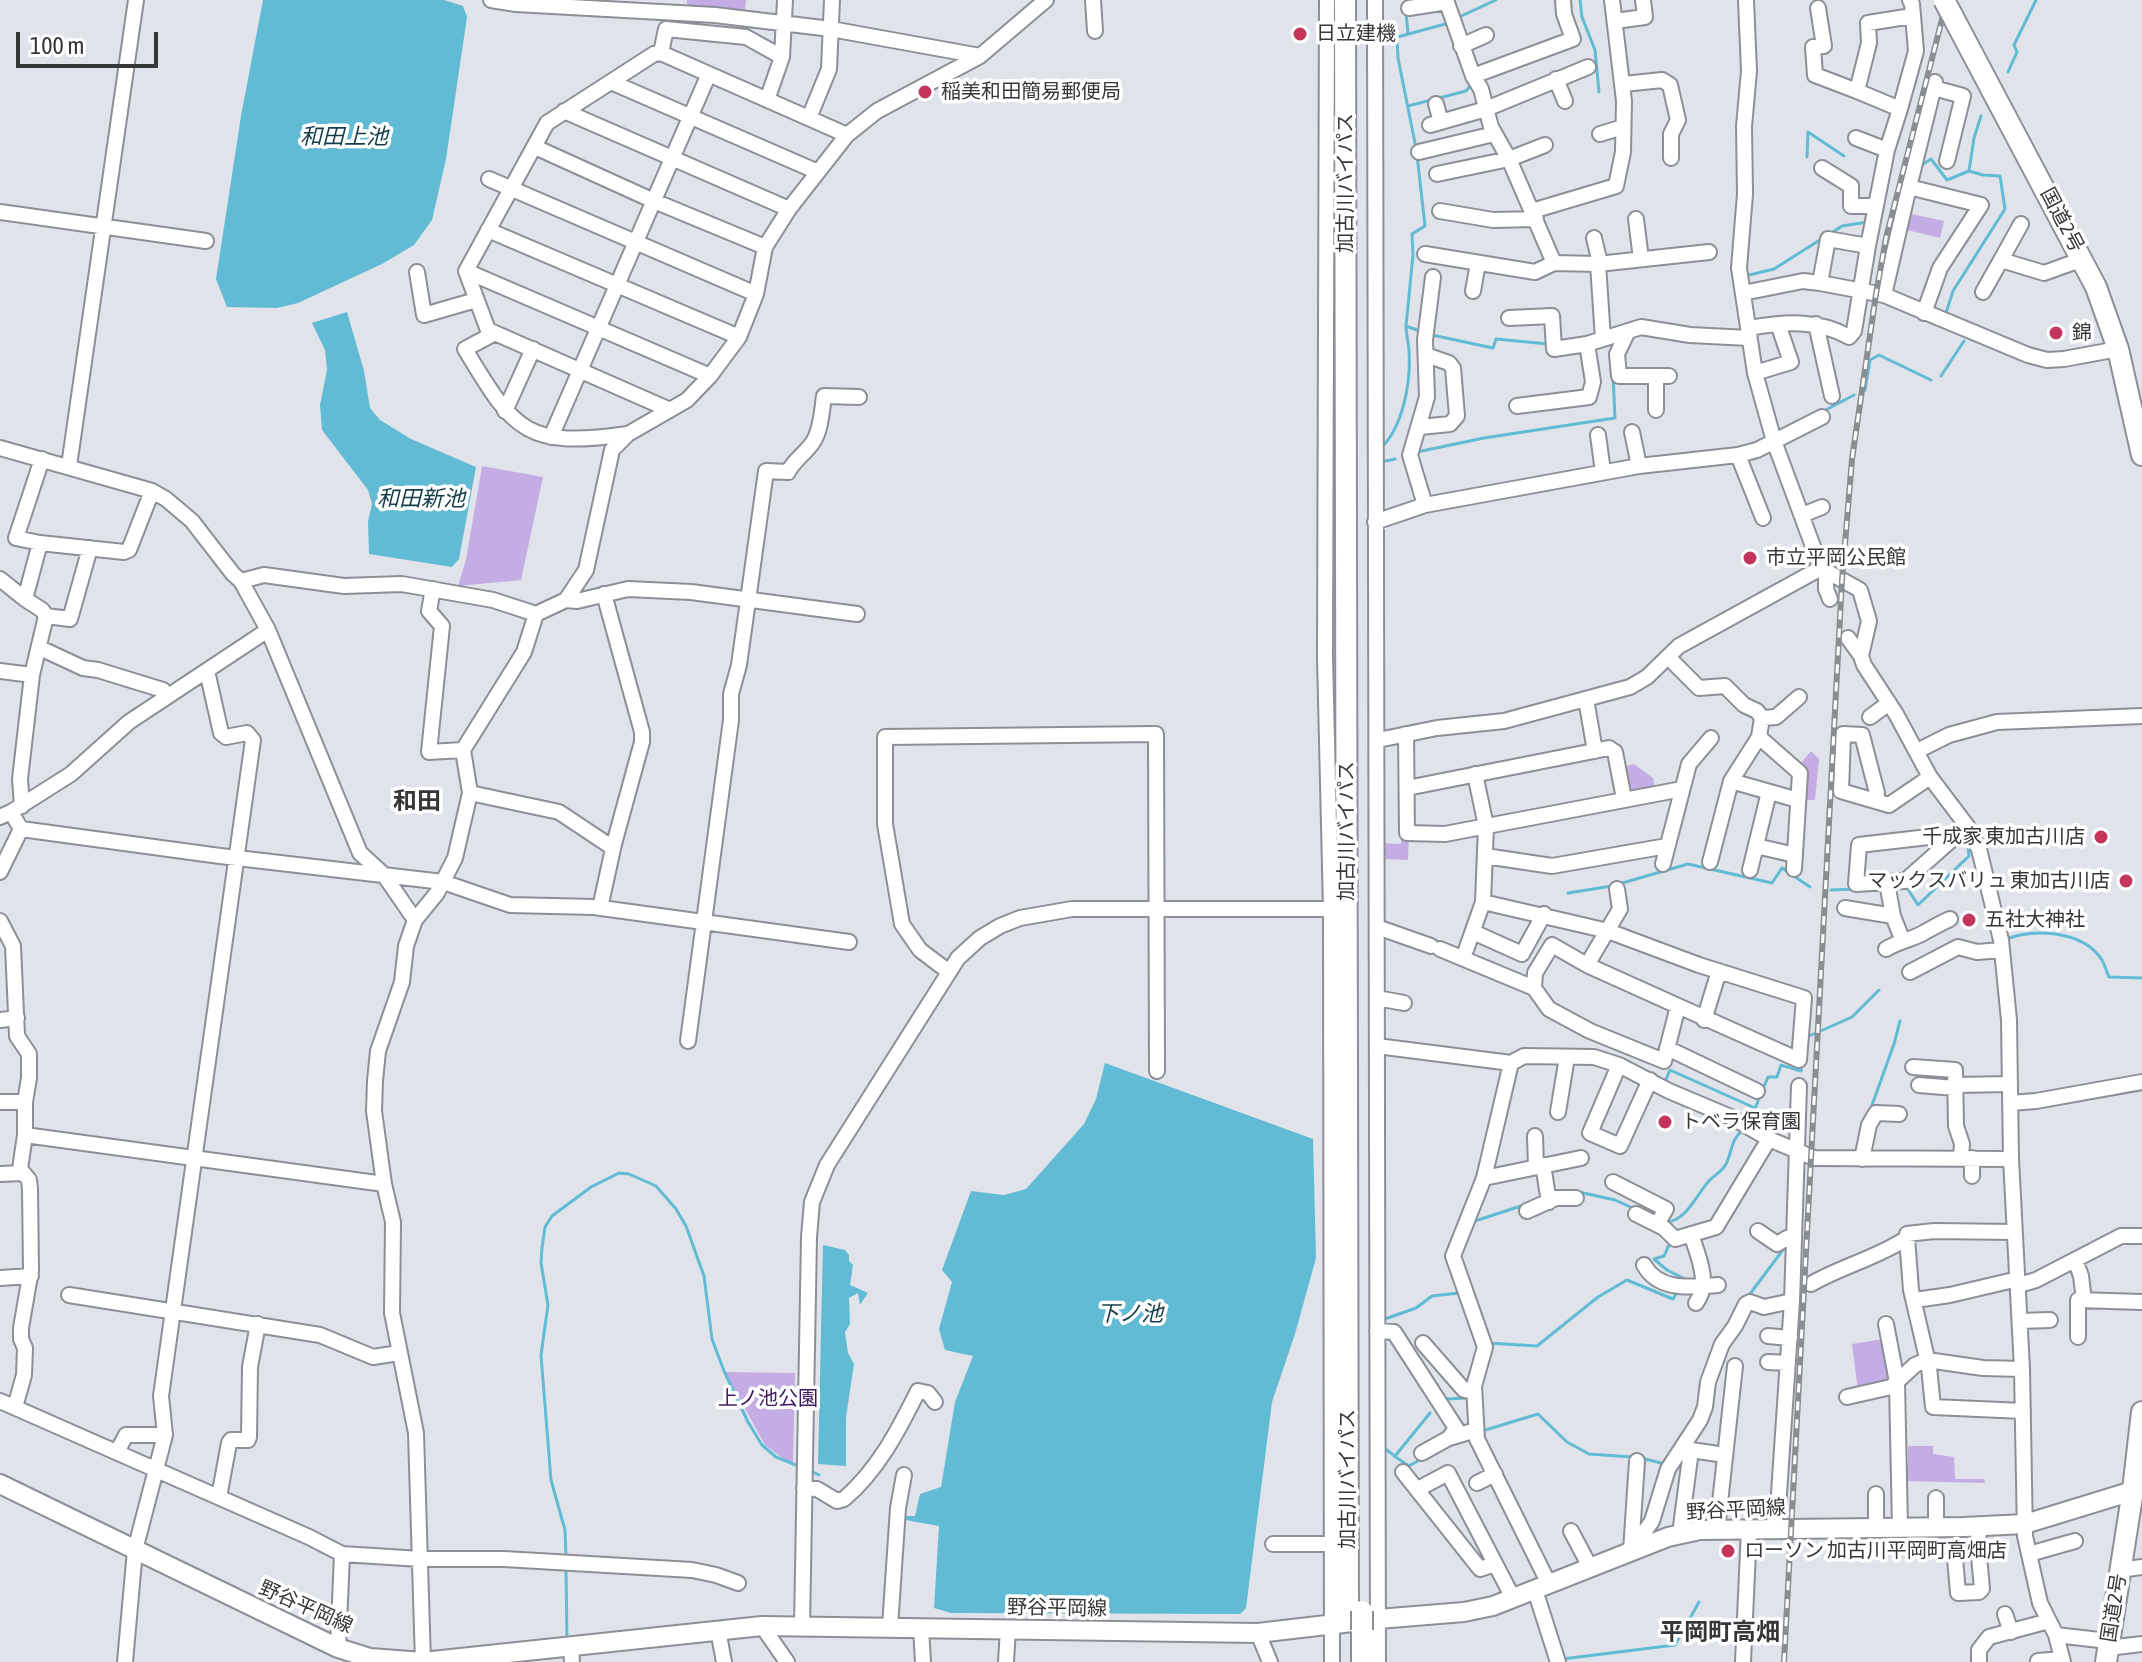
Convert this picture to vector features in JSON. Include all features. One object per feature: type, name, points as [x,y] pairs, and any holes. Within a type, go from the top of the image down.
[{"type":"highway","name":"加古川バイパス","points":[[1345,0],[1355,1621],[1362,1662]]},
{"type":"highway","name":"加古川バイパス","points":[[1348,1662],[1355,1621],[1359,0]]},
{"type":"highway","name":"国道2号","points":[[1948,8],[2083,259],[2136,397],[2142,455]]},
{"type":"highway","name":"国道2号","points":[[2107,1650],[2138,1489],[2142,1412]]},
{"type":"main road","name":"野谷平岡線","points":[[0,1484],[338,1648],[375,1660],[423,1662],[571,1654],[718,1630],[762,1626],[1258,1633],[1464,1612],[1493,1606],[1680,1534],[1749,1529],[1936,1528],[1978,1536],[2138,1489]]},
{"type":"street","points":[[69,466],[136,0]]},
{"type":"street","points":[[491,0],[715,15],[831,29],[980,56]]},
{"type":"street","points":[[767,100],[782,57],[785,0]]},
{"type":"street","points":[[809,118],[829,69],[832,0]]},
{"type":"street","points":[[566,600],[586,570],[612,450],[628,434],[687,400],[710,376],[739,337],[756,294],[765,247],[789,209],[847,135],[877,111],[980,56],[1046,0]]},
{"type":"street","points":[[1091,22],[1093,0]]},
{"type":"street","points":[[1327,0],[1325,657],[1331,909],[1332,1544],[1355,1621],[1378,1662]]},
{"type":"street","points":[[1332,1662],[1355,1621],[1377,1331],[1375,0]]},
{"type":"street","points":[[1473,76],[1573,39],[1564,14],[1563,0]]},
{"type":"street","points":[[1440,211],[1493,220],[1534,215],[1616,186],[1623,152],[1624,84],[1612,0]]},
{"type":"street","points":[[1615,21],[1645,17],[1643,0]]},
{"type":"street","points":[[1746,0],[1749,71],[1744,126],[1745,194],[1739,254],[1743,293],[1755,373],[1774,441],[1823,569],[1830,599]]},
{"type":"street","points":[[1517,314],[1552,316],[1554,349],[1587,344],[1641,327],[1690,335],[1749,333],[1778,324],[1816,324],[1831,326],[1849,337],[1854,331],[1887,150],[1916,51],[1908,0]]},
{"type":"street","points":[[1409,8],[1446,1],[1461,46],[1481,89],[1494,134],[1509,159],[1554,263]]},
{"type":"street","points":[[1816,10],[1824,46],[1813,47],[1815,75],[1900,109]]},
{"type":"street","points":[[1857,91],[1869,43],[1868,23],[1912,16]]},
{"type":"street","points":[[661,53],[666,29],[746,37],[782,57]]},
{"type":"street","points":[[1461,46],[1486,35]]},
{"type":"street","points":[[670,410],[488,330],[466,271],[547,123],[654,54],[661,53],[847,135]]},
{"type":"street","points":[[1436,104],[1435,124],[1486,109],[1588,67]]},
{"type":"street","points":[[551,437],[708,76]]},
{"type":"street","points":[[1556,79],[1565,101]]},
{"type":"street","points":[[1624,84],[1662,80],[1670,85],[1679,100],[1678,120],[1671,134],[1675,148]]},
{"type":"street","points":[[611,82],[818,172]]},
{"type":"street","points":[[1884,295],[1934,85],[1963,96],[1952,155]]},
{"type":"street","points":[[564,111],[789,209]]},
{"type":"street","points":[[1600,134],[1623,127]]},
{"type":"street","points":[[1419,152],[1451,151],[1494,134]]},
{"type":"street","points":[[1856,138],[1887,150]]},
{"type":"street","points":[[1437,174],[1483,170],[1545,145]]},
{"type":"street","points":[[535,147],[765,247]]},
{"type":"street","points":[[1822,168],[1851,186],[1851,206],[1876,206]]},
{"type":"street","points":[[489,179],[756,294]]},
{"type":"street","points":[[1909,187],[1981,205],[1940,268],[1924,313]]},
{"type":"street","points":[[0,212],[206,241]]},
{"type":"street","points":[[1983,292],[2021,224]]},
{"type":"street","points":[[1640,227],[1641,259]]},
{"type":"street","points":[[488,230],[739,337]]},
{"type":"street","points":[[1594,238],[1599,264],[1603,339]]},
{"type":"street","points":[[1820,283],[1828,239],[1868,246]]},
{"type":"street","points":[[1435,252],[1535,272],[1554,263],[1599,264],[1709,252]]},
{"type":"street","points":[[2001,260],[2044,273],[2083,259]]},
{"type":"street","points":[[1473,291],[1478,263]]},
{"type":"street","points":[[466,271],[710,376]]},
{"type":"street","points":[[417,272],[424,315],[476,300]]},
{"type":"street","points":[[1743,293],[1803,281],[1884,295],[2047,360],[2118,349]]},
{"type":"street","points":[[1425,505],[1410,455],[1427,397],[1426,355],[1435,287]]},
{"type":"street","points":[[1755,373],[1791,362],[1778,324]]},
{"type":"street","points":[[1816,324],[1832,396]]},
{"type":"street","points":[[1628,331],[1617,354],[1619,376],[1662,376],[1656,410]]},
{"type":"street","points":[[495,333],[465,349],[505,411],[517,422],[536,434],[551,437],[588,439],[628,434]]},
{"type":"street","points":[[1522,402],[1566,407],[1589,397],[1593,382],[1587,344]]},
{"type":"street","points":[[505,411],[533,349]]},
{"type":"street","points":[[1420,427],[1450,424],[1457,416],[1453,368],[1449,363],[1426,355]]},
{"type":"street","points":[[688,1041],[731,720],[731,694],[739,665],[766,471],[788,472],[792,464],[807,451],[816,438],[824,396],[859,397]]},
{"type":"street","points":[[1375,522],[1425,505],[1603,472],[1738,455],[1816,425]]},
{"type":"street","points":[[1632,432],[1639,466]]},
{"type":"street","points":[[1598,435],[1603,472]]},
{"type":"street","points":[[0,448],[152,491],[192,521],[241,581],[268,630],[360,853],[384,875],[415,920]]},
{"type":"street","points":[[1738,455],[1763,518]]},
{"type":"street","points":[[42,459],[16,538],[124,552],[129,550],[152,491]]},
{"type":"street","points":[[1802,515],[1822,507]]},
{"type":"street","points":[[25,599],[40,543]]},
{"type":"street","points":[[46,616],[70,619],[90,548]]},
{"type":"street","points":[[1378,740],[1437,728],[1504,721],[1630,687],[1647,677],[1679,646],[1823,569]]},
{"type":"street","points":[[1823,569],[1860,590],[1869,621],[1861,656]]},
{"type":"street","points":[[241,581],[264,575],[344,586],[402,584],[493,600],[536,614],[566,600],[577,601],[628,589],[675,591],[857,614]]},
{"type":"street","points":[[0,579],[46,616],[32,675],[20,779],[11,812],[21,829]]},
{"type":"street","points":[[433,589],[429,611],[442,626],[429,752],[463,750]]},
{"type":"street","points":[[600,908],[613,848],[639,758],[642,732],[604,594]]},
{"type":"street","points":[[423,1662],[416,1433],[392,1313],[393,1222],[384,1184],[374,1111],[378,1051],[402,982],[406,946],[415,920],[443,882],[455,858],[470,793],[463,750],[524,652],[536,614]]},
{"type":"street","points":[[11,812],[71,774],[129,722],[167,695],[268,630]]},
{"type":"street","points":[[1848,638],[1930,777],[1967,826],[1979,849],[2002,950],[2009,1020],[2011,1159],[2019,1282],[2025,1524],[2040,1603],[2056,1635],[2063,1660],[2038,1661]]},
{"type":"street","points":[[40,648],[83,668],[163,690],[167,695]]},
{"type":"street","points":[[1668,657],[1699,688],[1725,686],[1762,718],[1759,737],[1731,781],[1711,838],[1710,862]]},
{"type":"street","points":[[0,671],[32,675]]},
{"type":"street","points":[[125,1662],[135,1550],[165,1435],[161,1396],[253,740],[247,733],[226,737],[221,733],[207,671]]},
{"type":"street","points":[[1762,718],[1776,717],[1799,697]]},
{"type":"street","points":[[1586,699],[1595,751]]},
{"type":"street","points":[[1870,717],[1889,703]]},
{"type":"street","points":[[1917,751],[1949,735],[1997,722],[2142,716]]},
{"type":"street","points":[[949,972],[920,950],[902,924],[885,824],[885,737],[1156,734],[1157,1071]]},
{"type":"street","points":[[1406,734],[1407,833],[1445,834],[1682,789]]},
{"type":"street","points":[[1876,801],[1877,793],[1862,735],[1843,734],[1841,791],[1889,805],[1930,777]]},
{"type":"street","points":[[1756,846],[1795,862],[1800,773],[1759,737]]},
{"type":"street","points":[[1663,864],[1689,764],[1711,738]]},
{"type":"street","points":[[1407,788],[1609,748],[1615,752],[1624,799]]},
{"type":"street","points":[[1466,950],[1483,902],[1486,826],[1475,774]]},
{"type":"street","points":[[1731,781],[1798,800]]},
{"type":"street","points":[[1750,870],[1769,792]]},
{"type":"street","points":[[470,793],[559,812],[613,848]]},
{"type":"street","points":[[1952,839],[1937,836],[1859,845],[1856,884],[1905,881],[1967,826]]},
{"type":"street","points":[[21,829],[443,882],[510,905],[600,908],[849,942]]},
{"type":"street","points":[[0,872],[21,829]]},
{"type":"street","points":[[1485,856],[1552,866],[1667,846]]},
{"type":"street","points":[[1887,883],[1893,916],[1902,939]]},
{"type":"street","points":[[1587,965],[1620,909],[1617,889]]},
{"type":"street","points":[[1483,902],[1608,931],[1804,998],[1799,1060],[1704,1020],[1587,965],[1552,945],[1535,973],[1534,988]]},
{"type":"street","points":[[1845,908],[1861,905],[1893,916]]},
{"type":"street","points":[[802,1625],[812,1202],[827,1165],[958,958],[980,938],[1000,926],[1020,918],[1072,909],[1331,909]]},
{"type":"street","points":[[1473,932],[1522,954],[1544,914]]},
{"type":"street","points":[[1886,949],[1902,939],[1923,934],[1942,918]]},
{"type":"street","points":[[0,921],[13,946],[17,1036],[29,1054],[21,1173]]},
{"type":"street","points":[[1377,927],[1436,947],[1534,988],[1549,1009],[1590,1031],[1664,1061],[1678,1006]]},
{"type":"street","points":[[1910,972],[1958,947],[1977,952],[2002,950]]},
{"type":"street","points":[[1704,1020],[1719,971]]},
{"type":"street","points":[[1377,998],[1404,1003]]},
{"type":"street","points":[[0,1020],[17,1018]]},
{"type":"street","points":[[1377,1046],[1511,1063],[1524,1056],[1594,1057],[1619,1065],[1814,1158],[2011,1159]]},
{"type":"street","points":[[1667,1048],[1757,1091]]},
{"type":"street","points":[[1558,1112],[1567,1057]]},
{"type":"street","points":[[1511,1063],[1484,1178],[1453,1256],[1485,1347],[1473,1391],[1477,1439],[1495,1474],[1542,1587],[1558,1662]]},
{"type":"street","points":[[1619,1065],[1590,1133],[1620,1146],[1650,1080]]},
{"type":"street","points":[[1913,1067],[1955,1070],[1956,1126],[1972,1176]]},
{"type":"street","points":[[2010,1103],[2142,1082]]},
{"type":"street","points":[[1919,1085],[2010,1084]]},
{"type":"street","points":[[1772,1529],[1778,1508],[1790,1338],[1796,1093]]},
{"type":"street","points":[[0,1102],[25,1102]]},
{"type":"street","points":[[1862,1159],[1869,1125],[1876,1113],[1899,1114]]},
{"type":"street","points":[[25,1135],[384,1184]]},
{"type":"street","points":[[1535,1136],[1549,1202]]},
{"type":"street","points":[[1613,1182],[1628,1194],[1666,1209],[1647,1222],[1672,1245],[1691,1234],[1716,1227],[1739,1182],[1769,1139]]},
{"type":"street","points":[[1833,1160],[1834,1142]]},
{"type":"street","points":[[1484,1178],[1581,1158]]},
{"type":"street","points":[[0,1174],[21,1173],[29,1180],[30,1189],[31,1276],[21,1328],[25,1348],[24,1375],[15,1407]]},
{"type":"street","points":[[1527,1211],[1556,1198],[1576,1198]]},
{"type":"street","points":[[1758,1231],[1777,1244],[1793,1238]]},
{"type":"street","points":[[2014,1232],[1934,1231],[1907,1234],[1907,1238],[1911,1290],[1927,1360],[1933,1407],[2023,1411]]},
{"type":"street","points":[[1691,1234],[1710,1286]]},
{"type":"street","points":[[1915,1300],[2036,1280],[2121,1236],[2142,1236]]},
{"type":"street","points":[[1811,1284],[1847,1265],[1892,1248],[1907,1238]]},
{"type":"street","points":[[2075,1260],[2084,1300]]},
{"type":"street","points":[[1644,1265],[1655,1280],[1675,1288],[1710,1286]]},
{"type":"street","points":[[1779,1286],[1793,1269]]},
{"type":"street","points":[[0,1278],[31,1276]]},
{"type":"street","points":[[1696,1303],[1710,1286]]},
{"type":"street","points":[[69,1295],[320,1335],[373,1357],[399,1353]]},
{"type":"street","points":[[2078,1337],[2078,1300],[2142,1302]]},
{"type":"street","points":[[1631,1551],[1652,1521],[1668,1469],[1698,1424],[1719,1350],[1735,1332],[1746,1304],[1750,1302],[1764,1307],[1792,1301]]},
{"type":"street","points":[[2020,1321],[2050,1320]]},
{"type":"street","points":[[219,1497],[229,1443],[231,1440],[248,1440],[249,1437],[250,1367],[258,1324]]},
{"type":"street","points":[[1886,1324],[1897,1382],[1900,1528]]},
{"type":"street","points":[[1377,1331],[1394,1332],[1456,1428],[1449,1438]]},
{"type":"street","points":[[1768,1336],[1790,1338]]},
{"type":"street","points":[[1423,1343],[1433,1360],[1464,1390],[1473,1391]]},
{"type":"street","points":[[1847,1397],[1897,1382],[1915,1365],[1927,1360],[1983,1368],[2022,1369]]},
{"type":"street","points":[[1768,1362],[1788,1363]]},
{"type":"street","points":[[1717,1530],[1737,1385],[1735,1366]]},
{"type":"street","points":[[804,1488],[817,1489],[837,1501],[844,1499],[879,1461],[918,1391],[932,1396],[935,1402]]},
{"type":"street","points":[[0,1401],[342,1554],[421,1559],[504,1559],[692,1570],[738,1583]]},
{"type":"street","points":[[1422,1453],[1449,1438],[1476,1430]]},
{"type":"street","points":[[117,1452],[126,1435],[165,1435]]},
{"type":"street","points":[[1680,1534],[1691,1450],[1725,1455]]},
{"type":"street","points":[[1631,1551],[1628,1510],[1634,1467]]},
{"type":"street","points":[[1403,1472],[1480,1569],[1495,1564]]},
{"type":"street","points":[[1418,1489],[1448,1473],[1513,1598]]},
{"type":"street","points":[[1477,1483],[1495,1474]]},
{"type":"street","points":[[890,1627],[898,1508],[904,1475]]},
{"type":"street","points":[[1876,1494],[1876,1528]]},
{"type":"street","points":[[1936,1498],[1936,1528]]},
{"type":"street","points":[[1743,1662],[1749,1529]]},
{"type":"street","points":[[1571,1531],[1590,1567]]},
{"type":"street","points":[[1978,1536],[1982,1589],[1979,1592],[1958,1593],[1952,1576],[1955,1558],[1978,1536]]},
{"type":"street","points":[[2029,1554],[2075,1541]]},
{"type":"street","points":[[1283,1548],[1332,1544]]},
{"type":"street","points":[[338,1648],[342,1554]]},
{"type":"street","points":[[2120,1570],[2142,1567]]},
{"type":"street","points":[[2005,1614],[2011,1632]]},
{"type":"street","points":[[1979,1662],[1979,1650],[1989,1637],[2049,1621]]},
{"type":"street","points":[[762,1626],[787,1662]]},
{"type":"street","points":[[921,1628],[923,1662]]},
{"type":"street","points":[[1006,1662],[1008,1629]]},
{"type":"street","points":[[718,1630],[724,1662]]},
{"type":"street","points":[[1258,1633],[1270,1662]]},
{"type":"street","points":[[2056,1635],[2107,1650],[2138,1644],[2140,1662]]},
{"type":"green space","points":[[687,0],[746,0],[745,11],[687,5]]},
{"type":"green space","points":[[1907,213],[1944,221],[1940,238],[1903,229]]},
{"type":"green space","points":[[482,466],[543,477],[521,580],[458,586],[466,560]]},
{"type":"green space","points":[[1811,751],[1819,759],[1815,800],[1804,800],[1806,770],[1800,764]]},
{"type":"green space","points":[[1634,764],[1653,778],[1655,788],[1631,792],[1626,788],[1622,767]]},
{"type":"green space","points":[[1401,836],[1409,836],[1408,860],[1383,859],[1381,843],[1401,844]]},
{"type":"green space","points":[[1884,1339],[1892,1379],[1858,1391],[1852,1344]]},
{"type":"green space","name":"上ノ池公園","points":[[725,1372],[795,1373],[793,1466],[765,1445]]},
{"type":"green space","points":[[1908,1446],[1933,1446],[1933,1454],[1954,1457],[1955,1479],[1984,1479],[1985,1483],[1903,1481],[1902,1465],[1908,1465]]},
{"type":"water","name":"和田上池","points":[[263,0],[444,0],[463,6],[467,17],[446,159],[432,220],[414,245],[382,264],[298,303],[277,308],[227,307],[216,279],[241,116]]},
{"type":"water","name":"和田新池","points":[[347,312],[364,371],[370,408],[380,420],[411,439],[476,467],[459,559],[452,567],[369,554],[368,521],[372,504],[368,490],[322,430],[320,405],[327,370],[325,350],[312,323]]},
{"type":"water","name":"下ノ池","points":[[1105,1063],[1313,1139],[1316,1258],[1272,1402],[1246,1608],[1240,1614],[951,1613],[934,1608],[939,1526],[900,1519],[900,1516],[915,1516],[920,1494],[941,1487],[955,1402],[973,1356],[945,1350],[939,1329],[952,1282],[942,1270],[971,1191],[1004,1195],[1026,1189],[1084,1124],[1096,1099]]},
{"type":"water","points":[[823,1245],[845,1250],[853,1265],[850,1285],[868,1293],[860,1305],[858,1293],[849,1298],[850,1324],[845,1332],[848,1353],[854,1364],[846,1417],[846,1466],[818,1464]]},
{"type":"waterway","points":[[1457,18],[1496,0]]},
{"type":"waterway","points":[[1580,0],[1582,17],[1595,50],[1599,92]]},
{"type":"waterway","points":[[2008,72],[2017,52],[2014,45],[2036,0]]},
{"type":"waterway","points":[[1406,12],[1408,34]]},
{"type":"waterway","points":[[1379,42],[1449,23]]},
{"type":"waterway","points":[[1397,38],[1398,58],[1416,148]]},
{"type":"waterway","points":[[1408,106],[1466,91],[1471,85]]},
{"type":"waterway","points":[[1945,316],[1953,291],[2005,209],[2000,176],[1969,171],[1981,116]]},
{"type":"waterway","points":[[1807,157],[1808,132],[1844,156]]},
{"type":"waterway","points":[[1406,326],[1412,234],[1425,226],[1417,155]]},
{"type":"waterway","points":[[1920,166],[1931,159],[1947,180],[1969,171]]},
{"type":"waterway","points":[[1830,234],[1842,226],[1868,222]]},
{"type":"waterway","points":[[1745,276],[1774,269],[1823,238]]},
{"type":"waterway","points":[[1380,449],[1395,429],[1407,390],[1409,349],[1406,326],[1417,330]]},
{"type":"waterway","points":[[1432,335],[1493,348],[1496,339],[1548,344]]},
{"type":"waterway","points":[[1941,376],[1964,341]]},
{"type":"waterway","points":[[1865,390],[1870,360],[1879,355],[1931,380]]},
{"type":"waterway","points":[[1417,452],[1484,438],[1615,418],[1613,375]]},
{"type":"waterway","points":[[1822,412],[1854,395]]},
{"type":"waterway","points":[[1381,462],[1395,459]]},
{"type":"waterway","points":[[1906,886],[1918,905],[1969,856],[1967,838]]},
{"type":"waterway","points":[[1619,884],[1688,864],[1772,883],[1782,868],[1810,887]]},
{"type":"waterway","points":[[1568,893],[1612,886]]},
{"type":"waterway","points":[[1831,890],[1855,889]]},
{"type":"waterway","points":[[2004,940],[2043,933],[2070,937],[2094,950],[2109,977],[2142,978]]},
{"type":"waterway","points":[[1807,1037],[1852,1017],[1879,990]]},
{"type":"waterway","points":[[1871,1108],[1900,1021]]},
{"type":"waterway","points":[[1749,1123],[1768,1077],[1777,1077],[1781,1065],[1801,1071],[1802,1063]]},
{"type":"waterway","points":[[1664,1084],[1670,1070],[1755,1108]]},
{"type":"waterway","points":[[1668,1222],[1686,1212],[1708,1182],[1724,1167],[1734,1142],[1743,1130]]},
{"type":"waterway","points":[[566,1558],[565,1530],[551,1480],[541,1355],[548,1305],[541,1263],[542,1248],[545,1227],[552,1216],[591,1187],[619,1173],[656,1186],[676,1209],[686,1226],[704,1276],[712,1339],[748,1422],[762,1445],[776,1457],[801,1467]]},
{"type":"waterway","points":[[1579,1192],[1615,1200],[1637,1210]]},
{"type":"waterway","points":[[1471,1220],[1524,1205]]},
{"type":"waterway","points":[[1670,1243],[1664,1256],[1654,1259],[1684,1281]]},
{"type":"waterway","points":[[1747,1298],[1785,1247]]},
{"type":"waterway","points":[[1488,1343],[1537,1346],[1598,1297],[1627,1280],[1673,1299],[1678,1291]]},
{"type":"waterway","points":[[1382,1320],[1416,1308],[1432,1296],[1459,1293]]},
{"type":"waterway","points":[[1445,1399],[1467,1398]]},
{"type":"waterway","points":[[1395,1456],[1430,1413]]},
{"type":"waterway","points":[[1482,1431],[1538,1414],[1567,1442],[1589,1454],[1633,1457]]},
{"type":"waterway","points":[[1383,1447],[1392,1454]]},
{"type":"waterway","points":[[1394,1456],[1409,1466],[1421,1459]]},
{"type":"waterway","points":[[1641,1458],[1665,1464]]},
{"type":"waterway","points":[[811,1471],[819,1475]]},
{"type":"waterway","points":[[566,1569],[567,1641]]},
{"type":"waterway","points":[[1562,1659],[1675,1645],[1699,1602]]},
{"type":"waterway","points":[[509,1662],[522,1661]]},
{"type":"railway","points":[[1784,1662],[1842,580],[1852,459],[1886,238],[1947,0]]},
{"type":"place","name":"日立建機","points":[[1300,34]]},
{"type":"place","name":"稲美和田簡易郵便局","points":[[925,92]]},
{"type":"place","name":"錦","points":[[2056,333]]},
{"type":"place","name":"市立平岡公民館","points":[[1750,558]]},
{"type":"place","name":"千成家 東加古川店","points":[[2101,837]]},
{"type":"place","name":"マックスバリュ 東加古川店","points":[[2126,881]]},
{"type":"place","name":"五社大神社","points":[[1969,920]]},
{"type":"place","name":"トベラ保育園","points":[[1665,1122]]},
{"type":"place","name":"ローソン 加古川平岡町高畑店","points":[[1728,1551]]},
{"type":"district","name":"和田","points":[[417,801]]},
{"type":"district","name":"平岡町高畑","points":[[1720,1632]]}]
